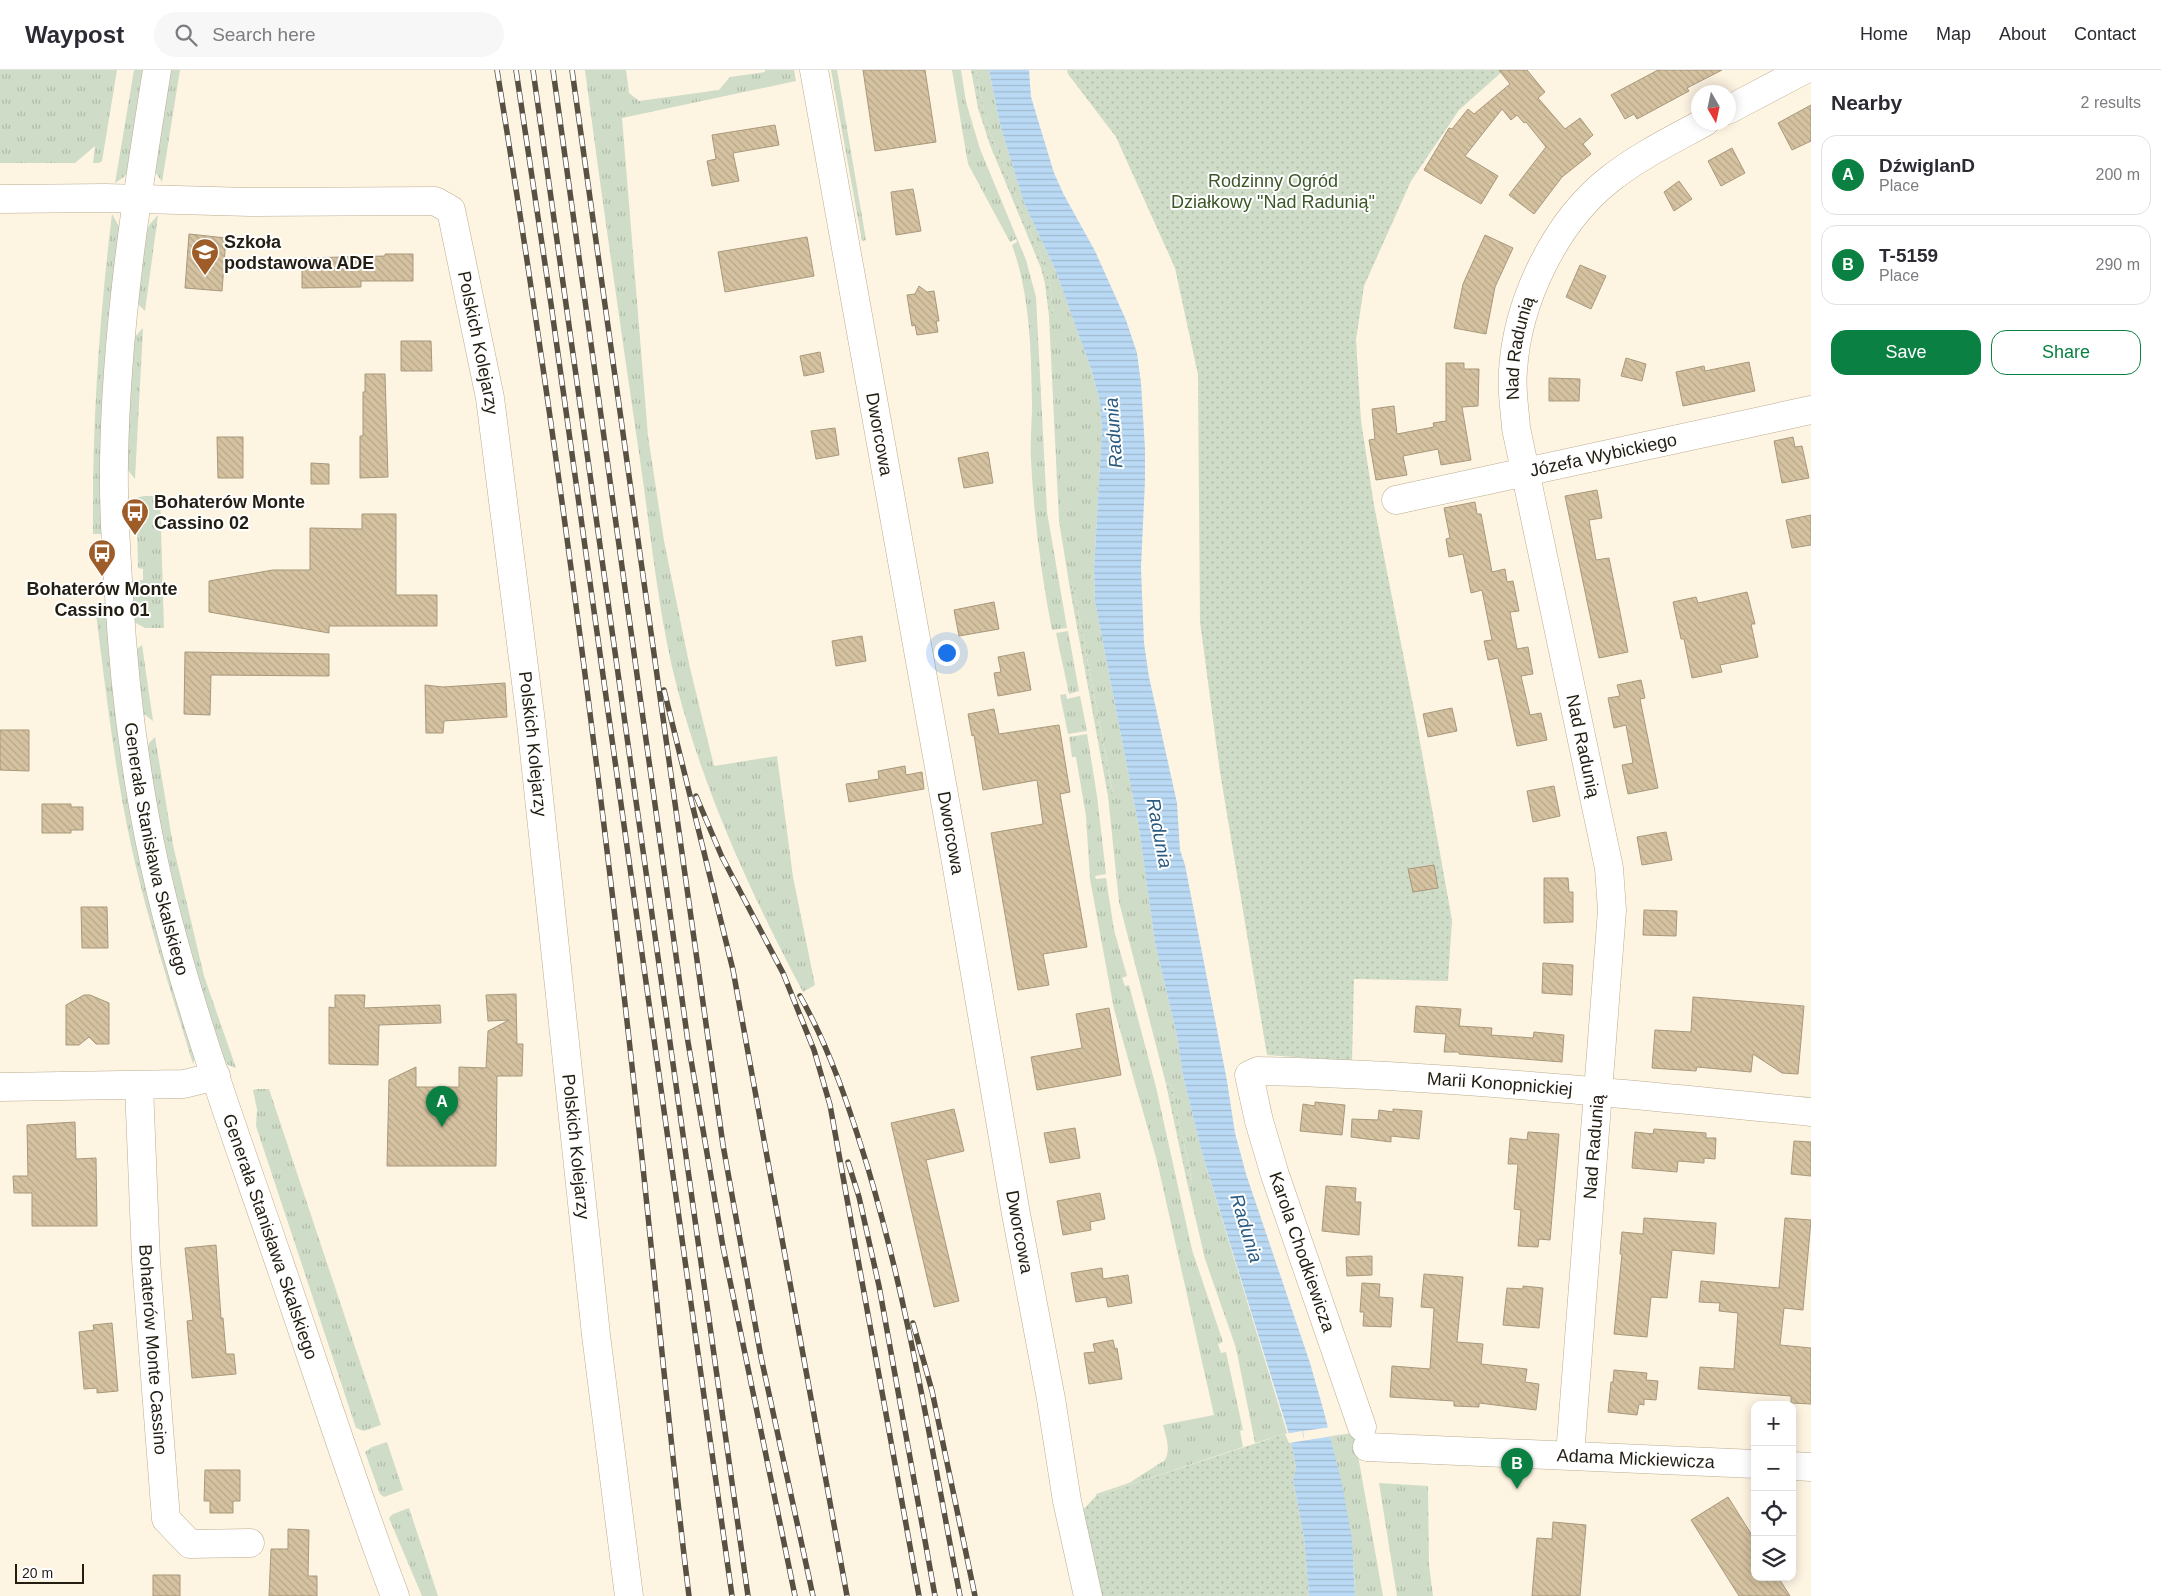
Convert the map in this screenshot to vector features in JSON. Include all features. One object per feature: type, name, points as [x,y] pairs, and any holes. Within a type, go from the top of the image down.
[{"type":"street","name":"Generała Stanisława Skalskiego","points":[[157,70],[136,199],[122,319],[114,463],[116,556],[124,674],[140,786],[154,863],[178,953],[216,1076],[365,1515],[396,1596]]},
{"type":"street","name":"Dworcowa","points":[[814,70],[958,872],[1014,1204],[1051,1400],[1067,1501],[1088,1596]]},
{"type":"street","points":[[1736,106],[1804,70]]},
{"type":"street","name":"Nad Radunią","points":[[1570,1455],[1612,910],[1609,868],[1516,428],[1513,371],[1522,323],[1535,279],[1554,244],[1576,211],[1610,179],[1649,152],[1691,130]]},
{"type":"street","name":"Polskich Kolejarzy","points":[[0,199],[136,199],[250,202],[435,201],[451,210],[490,398],[531,722],[595,1325],[629,1596]]},
{"type":"street","name":"Józefa Wybickiego","points":[[1396,500],[1811,410]]},
{"type":"street","name":"Marii Konopnickiej","points":[[1249,1076],[1258,1072],[1344,1073],[1597,1092],[1811,1112]]},
{"type":"street","points":[[0,1086],[139,1086],[184,1084],[216,1076]]},
{"type":"street","name":"Karola Chodkiewicza","points":[[1249,1076],[1259,1121],[1275,1175],[1364,1437]]},
{"type":"street","name":"Bohaterów Monte Cassino","points":[[139,1086],[146,1260],[166,1519],[190,1544],[250,1544]]},
{"type":"street","name":"Adama Mickiewicza","points":[[1364,1437],[1570,1455],[1751,1464]]},
{"type":"street","points":[[1796,1466],[1811,1467]]},
{"type":"green space","points":[[0,70],[117,70],[102,161],[93,163],[95,146],[75,163],[0,163]]},
{"type":"green space","points":[[134,70],[146,70],[131,167],[124,177],[115,183]]},
{"type":"green space","points":[[170,70],[180,70],[162,182],[156,173],[154,164]]},
{"type":"green space","points":[[585,70],[626,70],[629,93],[639,101],[719,90],[730,77],[765,72],[765,70],[794,70],[796,81],[622,118],[648,436],[664,541],[690,668],[714,766],[777,756],[793,877],[815,985],[803,992],[765,918],[715,805],[688,727],[670,659],[656,574]]},
{"type":"green space","points":[[831,70],[837,70],[866,240],[862,241]]},
{"type":"green space","points":[[952,70],[961,70],[966,102],[980,149],[1026,260],[1036,297],[1047,512],[1067,628],[1052,630],[1038,545],[1031,460],[1030,342],[1023,283],[1012,245],[1017,242],[1016,239],[1010,242],[968,164]]},
{"type":"green space","points":[[971,70],[976,70],[987,125],[1050,282],[1053,316],[1049,316],[1041,268],[990,145],[978,108]]},
{"type":"green space","points":[[976,70],[989,70],[1000,125],[1024,203],[1055,269],[1091,369],[1099,398],[1102,429],[1094,569],[1095,602],[1139,828],[1155,943],[1177,1036],[1183,1076],[1202,1153],[1287,1433],[1255,1443],[1236,1348],[1205,1259],[1187,1182],[1192,1181],[1171,1083],[1166,1084],[1119,902],[1108,796],[1113,794],[1074,588],[1070,589],[1059,521],[1049,316],[1053,315],[1050,282],[987,125]]},
{"type":"green space","name":"Rodzinny Ogród Działkowy \"Nad Radunią\"","points":[[1067,70],[1504,70],[1459,110],[1411,181],[1364,286],[1356,340],[1361,421],[1374,505],[1416,720],[1452,920],[1448,981],[1354,979],[1352,1061],[1267,1055],[1220,772],[1200,622],[1198,375],[1175,268],[1116,137],[1068,74]]},
{"type":"green space","points":[[112,214],[120,228],[102,534],[93,534],[97,374]]},
{"type":"green space","points":[[158,215],[145,311],[138,304],[137,297],[143,236]]},
{"type":"green space","points":[[143,328],[135,479],[127,469],[128,406],[133,339]]},
{"type":"green space","points":[[144,496],[160,496],[164,628],[145,628],[134,622],[128,580],[143,580],[143,569],[138,568],[137,521],[126,521],[127,512],[132,501]]},
{"type":"green space","points":[[1074,588],[1113,795],[1108,796],[1070,589]]},
{"type":"green space","points":[[106,603],[195,1057],[193,1064],[144,900],[125,815],[110,725],[95,605]]},
{"type":"green space","points":[[1068,631],[1079,691],[1069,694],[1056,633]]},
{"type":"green space","points":[[142,645],[153,721],[140,711],[134,655]]},
{"type":"green space","points":[[1066,694],[1067,699],[1080,696],[1087,731],[1068,734],[1060,695]]},
{"type":"green space","points":[[1087,734],[1097,796],[1106,874],[1095,876],[1096,879],[1106,878],[1114,930],[1127,976],[1122,978],[1125,986],[1129,985],[1156,1087],[1192,1250],[1223,1342],[1218,1344],[1221,1353],[1226,1352],[1243,1430],[1240,1431],[1243,1447],[1096,1496],[1096,1494],[1129,1483],[1165,1460],[1168,1447],[1163,1425],[1214,1415],[1157,1161],[1114,1009],[1090,879],[1086,816],[1076,757],[1072,757],[1069,737]]},
{"type":"green space","points":[[155,737],[173,845],[204,976],[236,1068],[228,1065],[224,1059],[185,937],[166,856],[146,756],[149,743]]},
{"type":"green space","points":[[1171,1083],[1192,1182],[1187,1182],[1166,1084]]},
{"type":"green space","points":[[269,1089],[381,1425],[364,1431],[356,1428],[256,1126],[257,1109],[253,1090]]},
{"type":"green space","points":[[1287,1433],[1291,1441],[1296,1468],[1293,1480],[1304,1537],[1309,1596],[1098,1596],[1081,1512],[1096,1496]]},
{"type":"green space","points":[[1354,1433],[1383,1596],[1355,1596],[1347,1516],[1330,1436]]},
{"type":"green space","points":[[387,1442],[403,1490],[384,1497],[380,1494],[365,1452],[372,1447]]},
{"type":"green space","points":[[1379,1483],[1428,1486],[1429,1565],[1433,1596],[1397,1596]]},
{"type":"green space","points":[[409,1508],[438,1596],[422,1596],[389,1518],[393,1514]]},
{"type":"water","name":"Radunia","points":[[989,70],[1029,70],[1031,97],[1054,173],[1095,251],[1126,320],[1137,353],[1145,449],[1141,568],[1144,643],[1149,677],[1177,803],[1180,850],[1185,865],[1227,1081],[1235,1133],[1246,1174],[1310,1363],[1324,1412],[1342,1484],[1352,1539],[1355,1596],[1309,1596],[1304,1537],[1293,1480],[1296,1468],[1291,1441],[1202,1153],[1183,1076],[1177,1036],[1155,943],[1139,828],[1095,602],[1094,569],[1102,429],[1099,398],[1091,369],[1055,269],[1024,203],[1000,125]]},
{"type":"pier","points":[[1331,1427],[1333,1436],[1289,1443],[1285,1434],[1302,1431],[1304,1440],[1303,1431]]},
{"type":"building","points":[[863,70],[925,70],[936,142],[875,151]]},
{"type":"building","points":[[1499,70],[1527,70],[1545,92],[1538,98],[1565,129],[1580,118],[1593,135],[1583,144],[1591,154],[1562,177],[1534,214],[1509,195],[1546,147],[1526,122],[1524,123],[1517,115],[1511,120],[1502,109],[1465,156],[1498,176],[1481,204],[1424,170],[1449,128],[1452,129],[1468,109],[1474,114],[1510,84]]},
{"type":"building","points":[[1658,70],[1722,70],[1691,85],[1687,88],[1689,91],[1637,119],[1634,114],[1625,119],[1611,95]]},
{"type":"building","points":[[1811,105],[1811,141],[1792,150],[1778,123]]},
{"type":"building","points":[[775,125],[779,145],[733,153],[739,181],[712,186],[707,161],[716,159],[712,135]]},
{"type":"building","points":[[1732,148],[1745,173],[1721,186],[1708,161]]},
{"type":"building","points":[[1679,181],[1692,199],[1674,211],[1664,192]]},
{"type":"building","points":[[913,189],[921,231],[896,235],[891,192]]},
{"type":"building","points":[[189,234],[226,238],[222,291],[185,288]]},
{"type":"building","points":[[1485,235],[1513,248],[1495,287],[1486,334],[1454,328],[1463,284]]},
{"type":"building","points":[[807,237],[814,276],[725,292],[718,252]]},
{"type":"building","points":[[385,254],[413,254],[413,281],[361,281],[361,287],[302,288],[302,258],[385,256]]},
{"type":"building","points":[[1580,265],[1606,276],[1591,309],[1566,297]]},
{"type":"building","points":[[919,286],[927,292],[934,291],[939,321],[936,321],[938,332],[917,335],[915,325],[912,326],[907,295],[915,294]]},
{"type":"building","points":[[401,341],[431,341],[432,371],[401,371]]},
{"type":"building","points":[[820,352],[824,372],[804,376],[800,356]]},
{"type":"building","points":[[1626,358],[1646,364],[1642,381],[1621,376]]},
{"type":"building","points":[[1749,362],[1755,391],[1683,406],[1676,372],[1704,366],[1705,371]]},
{"type":"building","points":[[1446,363],[1464,363],[1464,369],[1479,369],[1478,406],[1462,407],[1471,460],[1441,465],[1438,449],[1403,456],[1407,475],[1376,480],[1369,440],[1375,439],[1372,409],[1394,406],[1397,434],[1434,427],[1433,423],[1446,421]]},
{"type":"building","points":[[365,374],[385,374],[388,477],[360,478],[360,436],[363,436]]},
{"type":"building","points":[[1549,378],[1580,379],[1579,401],[1549,401]]},
{"type":"building","points":[[835,428],[839,455],[816,459],[811,431]]},
{"type":"building","points":[[217,437],[243,437],[243,478],[218,478]]},
{"type":"building","points":[[1793,437],[1795,447],[1802,446],[1809,478],[1782,483],[1774,441]]},
{"type":"building","points":[[988,452],[993,483],[964,488],[958,458]]},
{"type":"building","points":[[311,463],[329,464],[329,484],[311,484]]},
{"type":"building","points":[[1597,490],[1602,518],[1589,520],[1596,560],[1609,558],[1628,652],[1599,658],[1565,496]]},
{"type":"building","points":[[1475,502],[1477,514],[1481,514],[1492,572],[1505,569],[1507,582],[1513,581],[1519,611],[1510,612],[1517,649],[1528,647],[1533,674],[1521,676],[1530,715],[1541,713],[1547,740],[1517,746],[1498,658],[1488,660],[1484,641],[1492,640],[1482,590],[1471,593],[1463,554],[1449,557],[1446,539],[1450,538],[1444,508]]},
{"type":"building","points":[[362,514],[396,514],[396,595],[437,595],[437,626],[329,626],[329,633],[209,612],[209,581],[273,570],[310,570],[310,528],[362,529]]},
{"type":"building","points":[[1811,515],[1811,545],[1792,548],[1786,520]]},
{"type":"building","points":[[1747,592],[1755,624],[1751,624],[1758,657],[1720,665],[1722,672],[1692,678],[1684,639],[1681,639],[1673,602],[1696,597],[1698,603]]},
{"type":"building","points":[[994,602],[999,629],[959,636],[954,610]]},
{"type":"building","points":[[862,636],[866,661],[836,666],[832,641]]},
{"type":"building","points":[[185,652],[329,654],[329,676],[211,675],[210,715],[184,714]]},
{"type":"building","points":[[1024,652],[1031,690],[998,696],[994,673],[1001,672],[998,657]]},
{"type":"building","points":[[1641,680],[1645,698],[1640,699],[1658,788],[1628,794],[1622,765],[1633,763],[1626,725],[1614,728],[1608,698],[1620,696],[1617,685]]},
{"type":"building","points":[[505,683],[507,717],[444,721],[443,733],[426,733],[425,685],[443,687]]},
{"type":"building","points":[[1452,708],[1457,731],[1428,737],[1423,714]]},
{"type":"building","points":[[994,709],[999,734],[1059,725],[1070,792],[1060,794],[1087,947],[1043,954],[1049,985],[1018,990],[991,833],[1043,824],[1037,780],[983,790],[974,735],[972,736],[968,714]]},
{"type":"building","points":[[0,730],[29,730],[29,771],[0,770]]},
{"type":"building","points":[[905,766],[906,775],[922,772],[924,789],[849,802],[846,784],[879,779],[878,771]]},
{"type":"building","points":[[1554,786],[1560,816],[1533,822],[1527,791]]},
{"type":"building","points":[[42,804],[71,804],[71,807],[83,807],[83,830],[71,830],[71,833],[42,833]]},
{"type":"building","points":[[1666,832],[1672,860],[1642,865],[1637,837]]},
{"type":"building","points":[[1434,865],[1438,888],[1413,892],[1408,869]]},
{"type":"building","points":[[1544,878],[1568,878],[1569,892],[1573,892],[1573,922],[1544,923]]},
{"type":"building","points":[[81,907],[107,907],[108,948],[82,948]]},
{"type":"building","points":[[1644,910],[1677,911],[1676,936],[1643,935]]},
{"type":"building","points":[[1543,963],[1573,965],[1572,995],[1542,993]]},
{"type":"building","points":[[516,994],[517,1044],[523,1044],[522,1076],[497,1076],[496,1166],[387,1166],[389,1080],[416,1067],[416,1087],[459,1087],[459,1067],[486,1068],[488,1031],[509,1020],[488,1021],[486,995]]},
{"type":"building","points":[[84,995],[90,995],[109,1003],[109,1044],[96,1044],[89,1037],[79,1045],[66,1045],[66,1005]]},
{"type":"building","points":[[335,995],[365,995],[364,1008],[440,1005],[441,1023],[379,1025],[378,1065],[329,1064],[329,1007],[335,1008]]},
{"type":"building","points":[[1693,997],[1804,1006],[1798,1074],[1782,1073],[1753,1054],[1751,1072],[1697,1067],[1696,1071],[1652,1068],[1655,1030],[1691,1032]]},
{"type":"building","points":[[1416,1006],[1461,1009],[1459,1026],[1492,1028],[1491,1035],[1533,1038],[1534,1032],[1564,1035],[1562,1062],[1444,1052],[1446,1034],[1414,1032]]},
{"type":"building","points":[[1109,1008],[1121,1075],[1037,1090],[1031,1057],[1082,1048],[1076,1014]]},
{"type":"building","points":[[1315,1102],[1345,1105],[1342,1135],[1300,1131],[1303,1104],[1315,1106]]},
{"type":"building","points":[[954,1109],[964,1151],[926,1160],[959,1301],[934,1307],[891,1123]]},
{"type":"building","points":[[1393,1109],[1422,1111],[1419,1139],[1391,1136],[1391,1142],[1351,1137],[1352,1119],[1378,1120],[1379,1110],[1393,1112]]},
{"type":"building","points":[[75,1122],[76,1159],[96,1158],[97,1226],[32,1226],[32,1193],[14,1193],[13,1176],[28,1176],[27,1125]]},
{"type":"building","points":[[1075,1128],[1080,1158],[1050,1163],[1044,1133]]},
{"type":"building","points":[[1654,1129],[1706,1133],[1706,1138],[1716,1138],[1715,1159],[1704,1158],[1704,1163],[1678,1161],[1677,1172],[1632,1168],[1635,1132],[1653,1134]]},
{"type":"building","points":[[1528,1132],[1559,1134],[1550,1240],[1539,1239],[1538,1247],[1518,1246],[1521,1210],[1514,1209],[1518,1164],[1508,1164],[1510,1138],[1527,1140]]},
{"type":"building","points":[[1794,1141],[1811,1142],[1811,1176],[1791,1174]]},
{"type":"building","points":[[1326,1186],[1356,1188],[1355,1202],[1361,1202],[1359,1235],[1322,1231]]},
{"type":"building","points":[[1100,1193],[1105,1219],[1090,1222],[1091,1230],[1063,1235],[1057,1201]]},
{"type":"building","points":[[1644,1218],[1716,1223],[1714,1254],[1672,1250],[1667,1298],[1651,1297],[1647,1337],[1614,1334],[1622,1254],[1620,1254],[1622,1232],[1643,1234]]},
{"type":"building","points":[[1785,1218],[1811,1220],[1803,1310],[1784,1308],[1780,1345],[1811,1348],[1811,1404],[1796,1403],[1796,1401],[1791,1401],[1791,1396],[1698,1389],[1700,1367],[1734,1369],[1738,1313],[1719,1311],[1720,1303],[1699,1302],[1701,1281],[1779,1288]]},
{"type":"building","points":[[216,1245],[221,1318],[223,1318],[226,1354],[234,1354],[236,1374],[192,1378],[187,1321],[193,1320],[185,1248]]},
{"type":"building","points":[[1372,1256],[1372,1275],[1347,1276],[1346,1257]]},
{"type":"building","points":[[1102,1268],[1103,1279],[1128,1275],[1132,1303],[1108,1307],[1106,1297],[1076,1302],[1071,1273]]},
{"type":"building","points":[[1424,1274],[1463,1277],[1457,1342],[1483,1344],[1481,1364],[1527,1369],[1525,1382],[1539,1384],[1536,1410],[1479,1403],[1479,1407],[1454,1406],[1454,1401],[1390,1397],[1392,1366],[1430,1369],[1434,1308],[1421,1307]]},
{"type":"building","points":[[1362,1283],[1380,1284],[1379,1297],[1393,1298],[1391,1327],[1363,1326],[1364,1312],[1360,1312]]},
{"type":"building","points":[[1523,1286],[1543,1288],[1539,1328],[1503,1325],[1507,1288],[1523,1289]]},
{"type":"building","points":[[112,1323],[118,1391],[97,1393],[97,1388],[84,1389],[79,1332],[94,1330],[93,1325]]},
{"type":"building","points":[[1113,1340],[1115,1349],[1117,1348],[1122,1379],[1089,1384],[1084,1353],[1095,1352],[1093,1344]]},
{"type":"building","points":[[1614,1370],[1647,1373],[1646,1380],[1658,1381],[1656,1400],[1644,1399],[1644,1405],[1639,1404],[1637,1415],[1608,1412]]},
{"type":"building","points":[[205,1470],[240,1470],[240,1501],[233,1501],[233,1513],[210,1513],[210,1501],[204,1501]]},
{"type":"building","points":[[1728,1497],[1751,1534],[1751,1581],[1781,1581],[1790,1596],[1739,1596],[1691,1520]]},
{"type":"building","points":[[1553,1522],[1586,1525],[1580,1596],[1532,1596],[1537,1538],[1552,1539]]},
{"type":"building","points":[[288,1529],[309,1530],[308,1576],[317,1576],[317,1596],[269,1596],[271,1549],[288,1549]]},
{"type":"building","points":[[153,1575],[180,1575],[180,1596],[153,1596]]},
{"type":"railway","points":[[497,70],[554,442],[603,816],[689,1596]]},
{"type":"railway","points":[[516,70],[551,304],[732,1596]]},
{"type":"railway","points":[[533,70],[748,1596]]},
{"type":"railway","points":[[553,70],[688,1042],[723,1247],[795,1596]]},
{"type":"railway","points":[[572,70],[723,1145],[761,1357],[813,1596]]},
{"type":"railway","points":[[664,690],[733,970],[847,1596]]},
{"type":"railway","points":[[696,796],[722,857],[783,973],[814,1050],[830,1105],[919,1596]]},
{"type":"railway","points":[[800,996],[821,1037],[846,1100],[882,1218],[908,1325],[960,1596]]},
{"type":"railway","points":[[848,1162],[859,1197],[879,1286],[935,1596]]},
{"type":"railway","points":[[913,1323],[932,1391],[975,1596]]},
{"type":"place","name":"Szkoła podstawowa ADE","points":[[205,276]]},
{"type":"place","name":"Bohaterów Monte Cassino 02","points":[[135,536]]},
{"type":"place","name":"Bohaterów Monte Cassino 01","points":[[102,577]]},
{"type":"place","name":"DźwiglanD","points":[[442,1127]]},
{"type":"place","name":"T-5159","points":[[1517,1489]]}]
